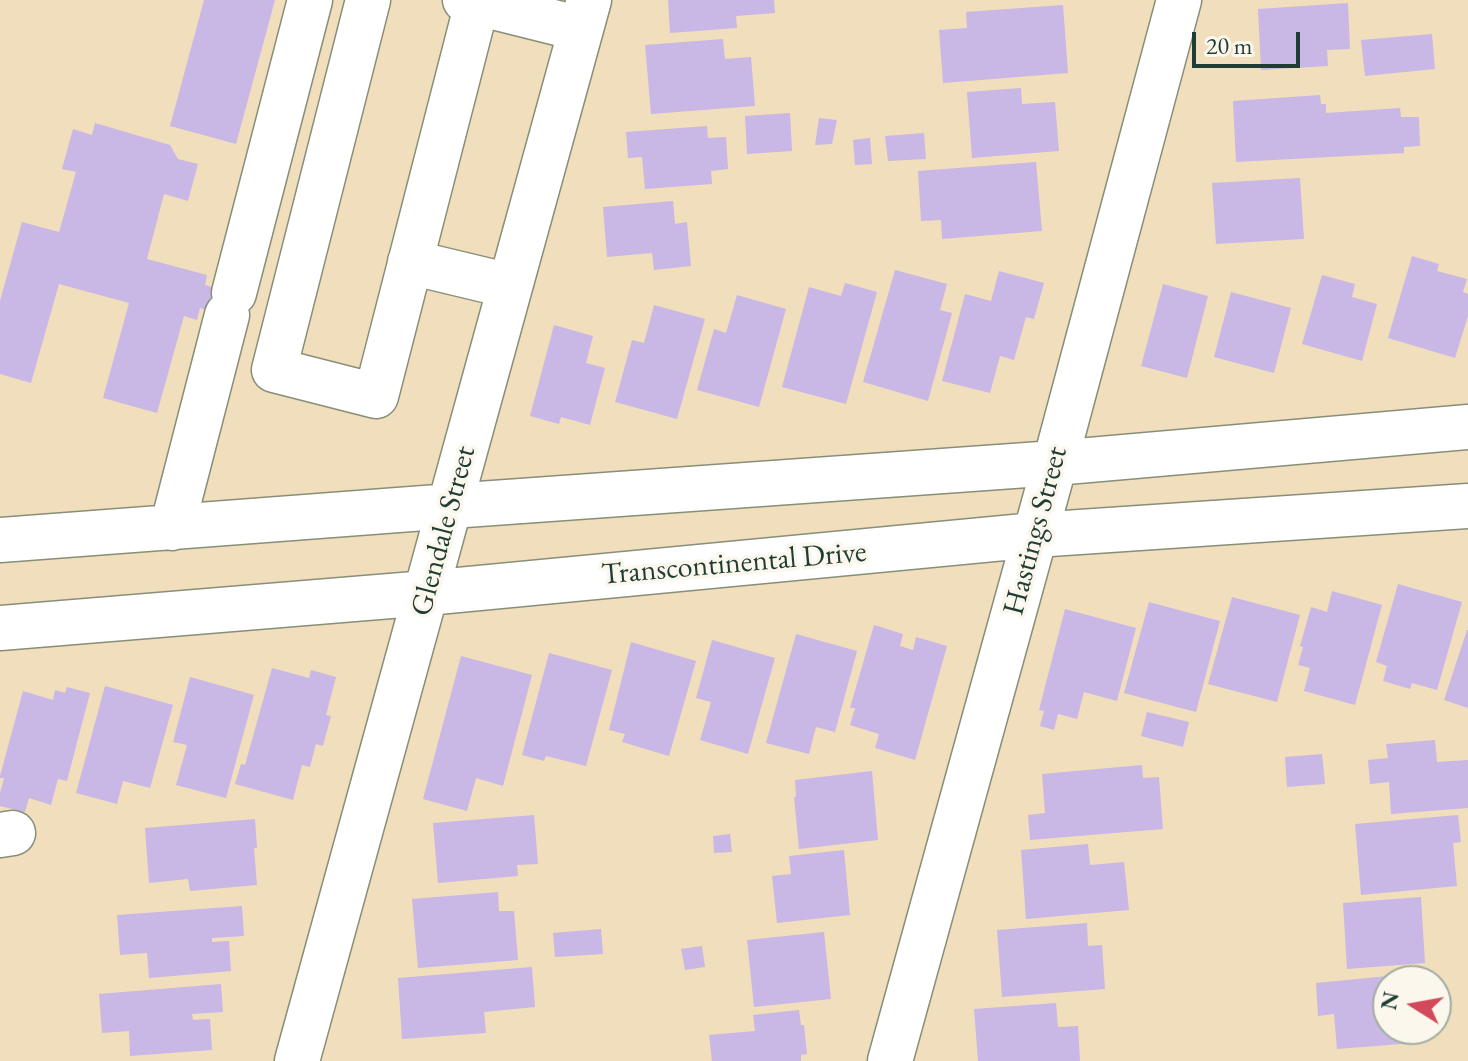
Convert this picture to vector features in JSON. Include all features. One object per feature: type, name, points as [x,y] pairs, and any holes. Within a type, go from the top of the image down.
[{"type":"street","points":[[172,528],[310,0]]},
{"type":"street","points":[[368,0],[274,370],[376,396],[471,2],[585,14]]},
{"type":"street","name":"Hastings Street","points":[[890,1061],[1179,0]]},
{"type":"street","name":"Glendale Street","points":[[297,1061],[585,14]]},
{"type":"street","points":[[410,262],[510,286]]},
{"type":"street","points":[[0,540],[1055,463],[1468,427]]},
{"type":"street","name":"Transcontinental Drive","points":[[0,628],[427,593],[1035,535],[1468,506]]},
{"type":"building","points":[[204,0],[275,0],[236,144],[170,126]]},
{"type":"building","points":[[668,0],[774,0],[775,13],[736,16],[737,28],[670,33]]},
{"type":"building","points":[[1348,3],[1350,49],[1327,50],[1328,66],[1261,70],[1258,9]]},
{"type":"building","points":[[1063,5],[1068,73],[943,83],[939,30],[967,28],[966,12]]},
{"type":"building","points":[[1432,34],[1435,69],[1365,76],[1361,40]]},
{"type":"building","points":[[723,39],[725,59],[751,57],[755,106],[651,114],[645,45]]},
{"type":"building","points":[[1021,88],[1022,104],[1055,102],[1059,151],[972,158],[967,92]]},
{"type":"building","points":[[1320,95],[1321,104],[1326,104],[1326,113],[1400,108],[1401,117],[1419,117],[1420,146],[1404,147],[1404,153],[1236,162],[1233,101]]},
{"type":"building","points":[[790,113],[792,151],[747,154],[745,116]]},
{"type":"building","points":[[819,118],[837,120],[832,144],[815,145]]},
{"type":"building","points":[[95,123],[170,145],[178,159],[198,164],[188,201],[164,194],[147,259],[207,275],[205,285],[241,295],[235,318],[200,308],[197,320],[184,316],[157,413],[103,398],[129,303],[59,284],[31,383],[0,374],[0,301],[22,222],[59,232],[76,172],[62,169],[73,129],[92,135]]},
{"type":"building","points":[[707,126],[708,138],[726,137],[728,169],[711,171],[712,184],[645,189],[642,157],[628,158],[626,132]]},
{"type":"building","points":[[924,133],[926,159],[888,161],[885,136]]},
{"type":"building","points":[[870,138],[872,164],[855,165],[853,140]]},
{"type":"building","points":[[1036,162],[1042,231],[942,239],[941,220],[921,221],[918,171]]},
{"type":"building","points":[[1300,178],[1304,239],[1216,244],[1212,183]]},
{"type":"building","points":[[673,201],[675,224],[687,222],[691,266],[654,270],[652,253],[607,257],[603,207]]},
{"type":"building","points":[[1412,256],[1439,264],[1437,271],[1467,279],[1463,292],[1468,294],[1468,316],[1455,358],[1388,338]]},
{"type":"building","points":[[895,270],[947,284],[940,310],[952,313],[928,401],[863,382]]},
{"type":"building","points":[[999,271],[1044,283],[1034,319],[1026,317],[1014,360],[1000,356],[990,393],[942,381],[965,294],[991,301]]},
{"type":"building","points":[[1322,275],[1355,284],[1352,297],[1377,304],[1362,361],[1302,344]]},
{"type":"building","points":[[845,283],[877,292],[846,404],[782,387],[809,287],[841,296]]},
{"type":"building","points":[[1163,284],[1208,296],[1187,378],[1141,366]]},
{"type":"building","points":[[1231,292],[1291,308],[1274,373],[1214,357]]},
{"type":"building","points":[[737,295],[786,309],[759,407],[697,390],[714,329],[726,333]]},
{"type":"building","points":[[654,305],[705,319],[677,419],[615,402],[632,340],[644,343]]},
{"type":"building","points":[[554,325],[593,336],[586,363],[605,368],[590,425],[561,417],[559,424],[530,416]]},
{"type":"building","points":[[1398,584],[1462,602],[1437,690],[1412,683],[1410,689],[1383,681],[1387,666],[1376,662]]},
{"type":"building","points":[[1332,591],[1382,605],[1355,705],[1304,691],[1310,668],[1298,665],[1311,607],[1327,612]]},
{"type":"building","points":[[1232,597],[1300,615],[1277,702],[1208,684]]},
{"type":"building","points":[[1149,602],[1220,621],[1196,712],[1124,693]]},
{"type":"building","points":[[1065,609],[1136,628],[1117,701],[1084,692],[1077,719],[1058,714],[1054,730],[1040,726],[1044,711],[1039,710]]},
{"type":"building","points":[[874,625],[903,634],[900,646],[913,650],[916,637],[947,646],[915,760],[875,748],[879,734],[850,725],[855,708],[850,708]]},
{"type":"building","points":[[1468,630],[1468,708],[1444,700]]},
{"type":"building","points":[[796,634],[857,651],[835,732],[816,727],[809,754],[766,743]]},
{"type":"building","points":[[712,640],[775,658],[748,754],[700,740],[711,702],[696,698]]},
{"type":"building","points":[[631,642],[696,661],[669,756],[622,742],[625,734],[609,730]]},
{"type":"building","points":[[549,653],[612,670],[586,766],[546,756],[544,761],[522,755]]},
{"type":"building","points":[[461,656],[532,675],[503,786],[476,778],[467,811],[423,799]]},
{"type":"building","points":[[272,668],[309,678],[311,670],[336,677],[326,715],[331,716],[323,746],[316,744],[310,767],[302,765],[293,800],[235,784],[241,764],[245,765]]},
{"type":"building","points":[[190,677],[254,695],[226,798],[176,785],[187,745],[173,742]]},
{"type":"building","points":[[105,686],[173,705],[150,788],[123,781],[117,804],[76,793]]},
{"type":"building","points":[[67,687],[90,693],[67,781],[58,779],[51,805],[29,798],[25,812],[0,806],[4,778],[0,776],[23,691],[53,700],[55,690],[65,693]]},
{"type":"building","points":[[1147,712],[1189,722],[1183,747],[1141,736]]},
{"type":"building","points":[[1435,740],[1437,762],[1468,760],[1468,808],[1391,814],[1389,782],[1370,784],[1368,760],[1388,758],[1386,744]]},
{"type":"building","points":[[1322,754],[1325,784],[1287,787],[1285,757]]},
{"type":"building","points":[[1142,765],[1143,778],[1159,777],[1163,829],[1030,840],[1028,815],[1045,813],[1042,774]]},
{"type":"building","points":[[872,771],[878,840],[799,849],[795,780]]},
{"type":"building","points":[[534,815],[538,864],[517,865],[518,876],[438,883],[433,823]]},
{"type":"building","points":[[1458,815],[1461,842],[1453,843],[1457,886],[1361,895],[1355,824]]},
{"type":"building","points":[[255,819],[257,885],[190,891],[188,879],[149,883],[145,828]]},
{"type":"building","points":[[730,834],[732,852],[714,853],[713,836]]},
{"type":"building","points":[[1088,844],[1090,865],[1124,862],[1129,910],[1026,919],[1021,850]]},
{"type":"building","points":[[844,850],[850,915],[777,923],[772,876],[791,874],[789,856]]},
{"type":"building","points":[[498,892],[499,911],[514,911],[518,960],[418,968],[412,899]]},
{"type":"building","points":[[1421,897],[1425,963],[1347,969],[1343,903]]},
{"type":"building","points":[[242,906],[244,936],[212,938],[212,942],[229,941],[231,971],[149,978],[147,953],[120,955],[117,915]]},
{"type":"building","points":[[1087,923],[1088,946],[1102,945],[1105,989],[1002,997],[997,930]]},
{"type":"building","points":[[601,929],[603,954],[555,957],[553,933]]},
{"type":"building","points":[[824,932],[831,999],[754,1007],[747,940]]},
{"type":"building","points":[[702,946],[705,967],[685,970],[681,949]]},
{"type":"building","points":[[532,967],[535,1007],[484,1012],[486,1033],[402,1039],[398,978]]},
{"type":"building","points":[[1372,978],[1372,1045],[1388,1045],[1337,1049],[1334,1014],[1318,1016],[1316,983]]},
{"type":"building","points":[[221,984],[223,1012],[192,1014],[193,1020],[210,1019],[212,1050],[130,1056],[129,1031],[102,1033],[99,994]]},
{"type":"building","points":[[1056,1003],[1058,1027],[1078,1026],[1080,1061],[978,1061],[974,1009]]},
{"type":"building","points":[[799,1010],[807,1054],[801,1055],[801,1061],[712,1061],[709,1035],[755,1031],[753,1015]]}]
